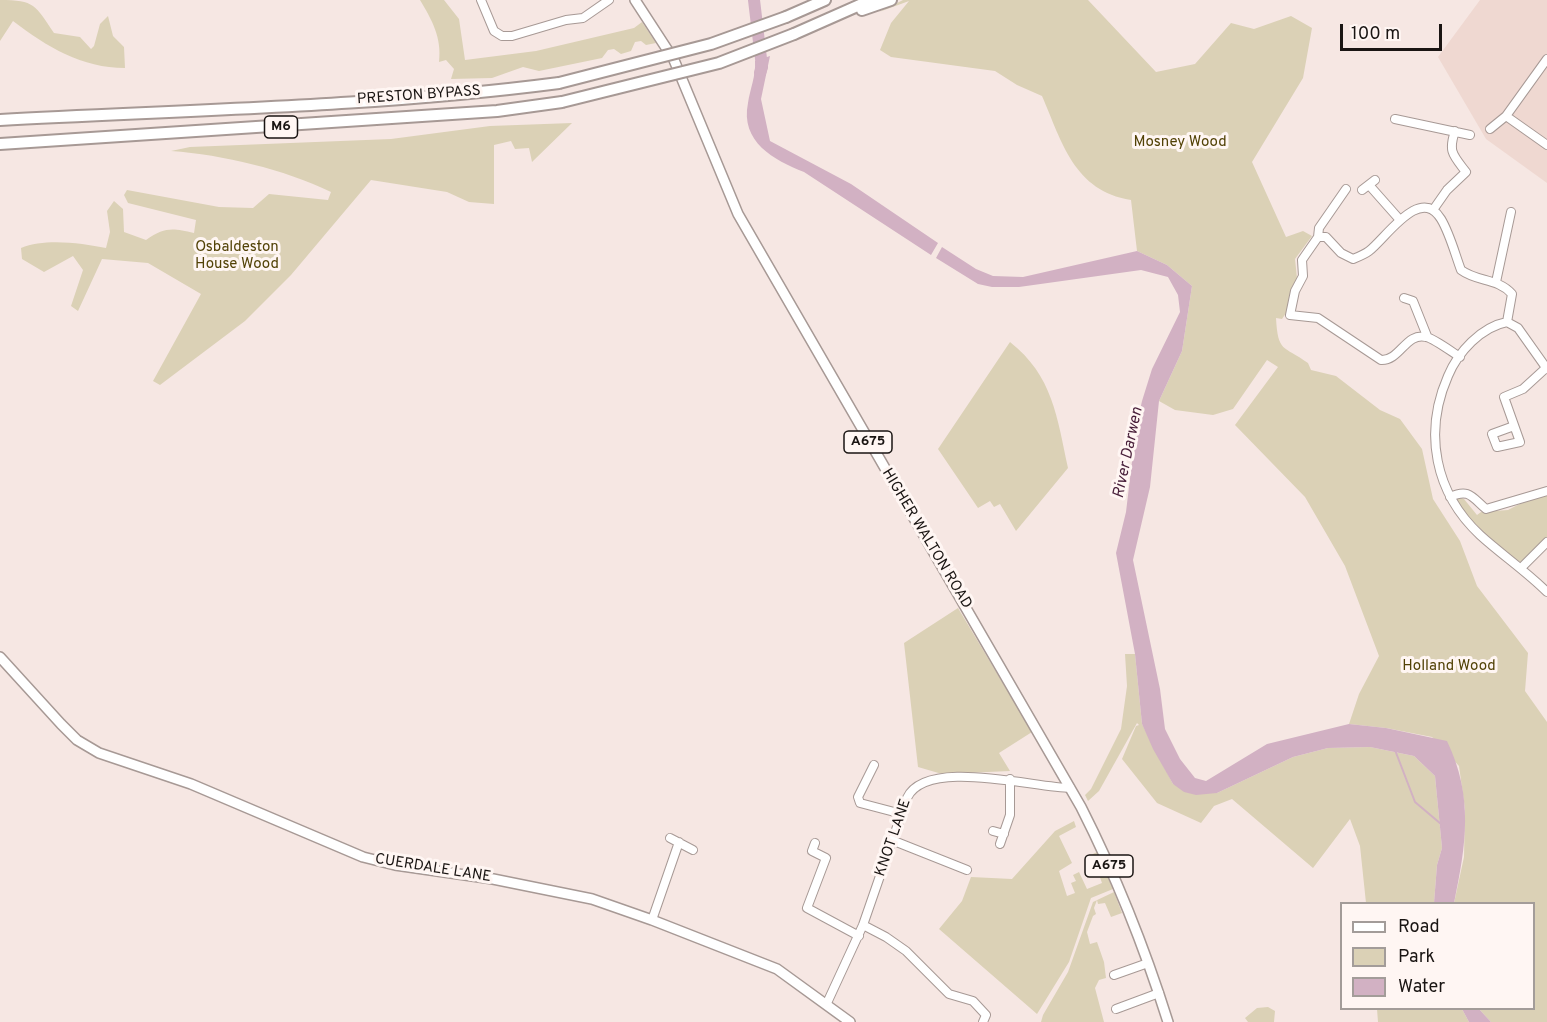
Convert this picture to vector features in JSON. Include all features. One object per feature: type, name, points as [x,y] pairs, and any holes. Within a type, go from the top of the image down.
[{"type":"highway","name":"PRESTON BYPASS","points":[[0,120],[322,104],[498,91],[559,83],[711,44],[786,17],[825,0]]},
{"type":"highway","name":"M6","points":[[821,22],[871,0]]},
{"type":"highway","points":[[821,22],[891,0]]},
{"type":"highway","name":"PRESTON BYPASS","points":[[0,144],[497,111],[562,102],[718,63],[821,22]]},
{"type":"main road","name":"HIGHER WALTON ROAD","points":[[635,0],[674,60],[738,214],[1070,788],[1103,854],[1148,963],[1168,1022]]},
{"type":"main road","name":"CUERDALE LANE","points":[[0,657],[77,740],[99,753],[191,784],[363,857],[395,865],[493,879],[592,899],[652,920],[777,969],[827,1003],[850,1022]]},
{"type":"street","points":[[481,0],[494,31],[501,36],[512,36],[566,20],[583,18],[609,0]]},
{"type":"street","points":[[1490,129],[1506,116],[1547,59]]},
{"type":"street","points":[[1506,116],[1547,145]]},
{"type":"street","points":[[1395,119],[1470,135]]},
{"type":"street","points":[[1433,210],[1447,190],[1467,172],[1452,153],[1450,146],[1455,131]]},
{"type":"street","points":[[1369,185],[1400,220]]},
{"type":"street","points":[[1346,189],[1319,228],[1318,237],[1302,260],[1303,276],[1294,291],[1290,315],[1318,318],[1381,360],[1387,360],[1412,338],[1427,336]]},
{"type":"street","points":[[1318,237],[1326,237],[1341,253],[1353,259],[1368,252],[1400,220],[1419,207],[1433,210],[1440,218],[1461,270],[1468,275],[1496,282],[1512,294],[1507,322]]},
{"type":"street","points":[[1496,282],[1511,212]]},
{"type":"street","points":[[1404,298],[1413,301],[1427,336],[1460,357]]},
{"type":"street","points":[[1507,322],[1484,332],[1460,357],[1442,390],[1433,433],[1440,474],[1460,514],[1480,536],[1547,592]]},
{"type":"street","points":[[1507,322],[1518,328],[1546,368],[1523,389],[1504,397],[1514,426]]},
{"type":"street","points":[[1450,497],[1462,492],[1472,494],[1486,509],[1547,491]]},
{"type":"street","points":[[1521,568],[1547,543]]},
{"type":"street","points":[[874,765],[858,797],[860,803],[902,814]]},
{"type":"street","name":"KNOT LANE","points":[[827,1003],[859,936],[912,790],[925,781],[993,777],[1054,788],[1070,788]]},
{"type":"street","points":[[1000,844],[1010,815],[1010,779]]},
{"type":"street","points":[[993,831],[1004,834]]},
{"type":"street","points":[[670,838],[693,850]]},
{"type":"street","points":[[894,841],[967,870]]},
{"type":"street","points":[[652,920],[679,842]]},
{"type":"street","points":[[815,843],[812,851],[826,858],[807,908],[859,936]]},
{"type":"street","points":[[863,925],[906,951],[950,994],[973,1001],[986,1015],[983,1022]]},
{"type":"street","points":[[1114,975],[1148,963]]},
{"type":"street","points":[[1116,1009],[1159,993]]},
{"type":"shaded area","points":[[1480,0],[1547,0],[1547,183],[1486,139],[1438,57]]},
{"type":"green space","points":[[0,0],[21,1],[33,6],[54,33],[80,37],[91,49],[94,46],[100,24],[108,16],[113,36],[124,47],[125,68],[109,67],[80,60],[52,47],[13,21],[0,41]]},
{"type":"green space","points":[[420,0],[444,0],[459,19],[465,60],[536,51],[634,28],[642,22],[656,43],[646,45],[641,41],[635,42],[631,51],[621,54],[614,49],[608,50],[602,58],[539,71],[523,67],[492,78],[451,79],[454,69],[446,60],[439,62],[437,37]]},
{"type":"green space","points":[[903,0],[1088,0],[1156,72],[1195,64],[1231,23],[1254,29],[1291,16],[1312,28],[1303,78],[1252,162],[1286,237],[1303,231],[1312,236],[1295,259],[1297,278],[1288,310],[1282,319],[1276,318],[1278,337],[1283,347],[1308,363],[1311,370],[1336,376],[1380,410],[1400,419],[1422,449],[1433,499],[1460,541],[1477,586],[1528,653],[1525,691],[1547,722],[1547,1022],[1491,1022],[1480,1010],[1535,1010],[1535,902],[1454,902],[1464,857],[1465,809],[1459,766],[1432,737],[1349,724],[1359,694],[1379,656],[1345,566],[1305,497],[1235,425],[1278,367],[1267,360],[1233,409],[1213,415],[1175,410],[1159,401],[1182,351],[1192,286],[1167,265],[1137,251],[1131,200],[1112,195],[1083,175],[1064,147],[1042,96],[1017,85],[995,71],[891,57],[880,50],[891,23],[909,1],[879,12]]},
{"type":"green space","name":"Osbaldeston House Wood","points":[[572,123],[532,162],[529,148],[515,149],[511,141],[494,145],[494,204],[469,202],[447,192],[371,180],[291,275],[245,321],[160,385],[153,381],[201,294],[148,263],[102,259],[78,311],[71,306],[83,270],[73,256],[44,272],[22,259],[21,248],[41,243],[74,243],[106,248],[110,232],[107,211],[114,201],[123,209],[124,232],[146,240],[169,230],[194,233],[196,220],[128,203],[124,195],[127,190],[219,207],[253,208],[269,194],[328,200],[331,192],[293,176],[253,164],[171,151],[190,147],[391,139],[490,126]]},
{"type":"green space","points":[[1010,342],[1036,369],[1044,383],[1056,415],[1068,468],[1016,531],[1000,504],[994,507],[990,501],[978,508],[938,449]]},
{"type":"green space","points":[[1537,495],[1547,495],[1547,540],[1521,562],[1504,552],[1485,536],[1456,501],[1459,497],[1464,499],[1477,515],[1481,512],[1508,510]]},
{"type":"green space","points":[[958,608],[1032,732],[999,753],[1010,771],[942,774],[918,767],[904,643]]},
{"type":"green space","points":[[1125,654],[1135,654],[1142,724],[1173,784],[1217,793],[1293,757],[1328,748],[1370,747],[1414,756],[1435,776],[1442,848],[1437,865],[1434,902],[1366,902],[1360,846],[1350,819],[1313,868],[1232,799],[1214,806],[1201,823],[1157,803],[1122,759],[1136,726],[1139,725],[1137,723],[1099,791],[1088,801],[1085,795],[1091,789],[1121,729],[1127,686]]},
{"type":"green space","points":[[1074,821],[1076,827],[1059,836],[1072,863],[1059,871],[1067,896],[1075,893],[1071,883],[1076,881],[1073,875],[1079,872],[1087,889],[1102,883],[1093,858],[1089,856],[1097,852],[1113,889],[1091,898],[1069,962],[1037,1014],[939,929],[962,901],[971,877],[1012,879],[1055,831]]},
{"type":"green space","points":[[1114,892],[1122,913],[1111,917],[1105,903],[1098,904],[1097,900]]},
{"type":"green space","points":[[1097,900],[1094,908],[1096,914],[1087,932],[1090,944],[1097,942],[1104,962],[1106,978],[1099,980],[1095,988],[1104,1022],[1041,1022],[1068,972],[1093,902]]},
{"type":"green space","points":[[1268,1007],[1275,1011],[1274,1022],[1248,1022],[1245,1018],[1257,1008]]},
{"type":"green space","points":[[1377,1010],[1463,1010],[1469,1022],[1378,1022]]},
{"type":"water","points":[[770,56],[761,99],[770,141],[851,184],[938,243],[931,255],[804,172],[781,162],[754,139],[747,117],[755,61]]},
{"type":"water","name":"River Darwen","points":[[942,247],[976,269],[993,276],[1023,277],[1137,251],[1167,265],[1192,286],[1182,351],[1159,401],[1150,487],[1133,560],[1160,689],[1165,729],[1180,759],[1195,778],[1206,781],[1267,744],[1349,724],[1386,728],[1447,741],[1461,782],[1465,821],[1462,861],[1454,902],[1434,902],[1437,865],[1442,848],[1435,776],[1414,756],[1370,747],[1328,748],[1293,757],[1217,793],[1196,795],[1184,792],[1173,784],[1153,749],[1142,724],[1135,654],[1116,553],[1126,512],[1136,428],[1142,401],[1152,369],[1180,312],[1178,295],[1168,277],[1141,270],[1019,287],[992,287],[978,284],[936,258]]},
{"type":"water","points":[[1463,1010],[1480,1010],[1491,1022],[1469,1022]]},
{"type":"waterway","name":"River Darwen","points":[[754,0],[762,67],[760,73]]},
{"type":"waterway","points":[[1395,750],[1415,802],[1441,824]]},
{"type":"park label","name":"Mosney Wood","points":[[1180,143]]},
{"type":"park label","name":"Holland Wood","points":[[1449,667]]}]
